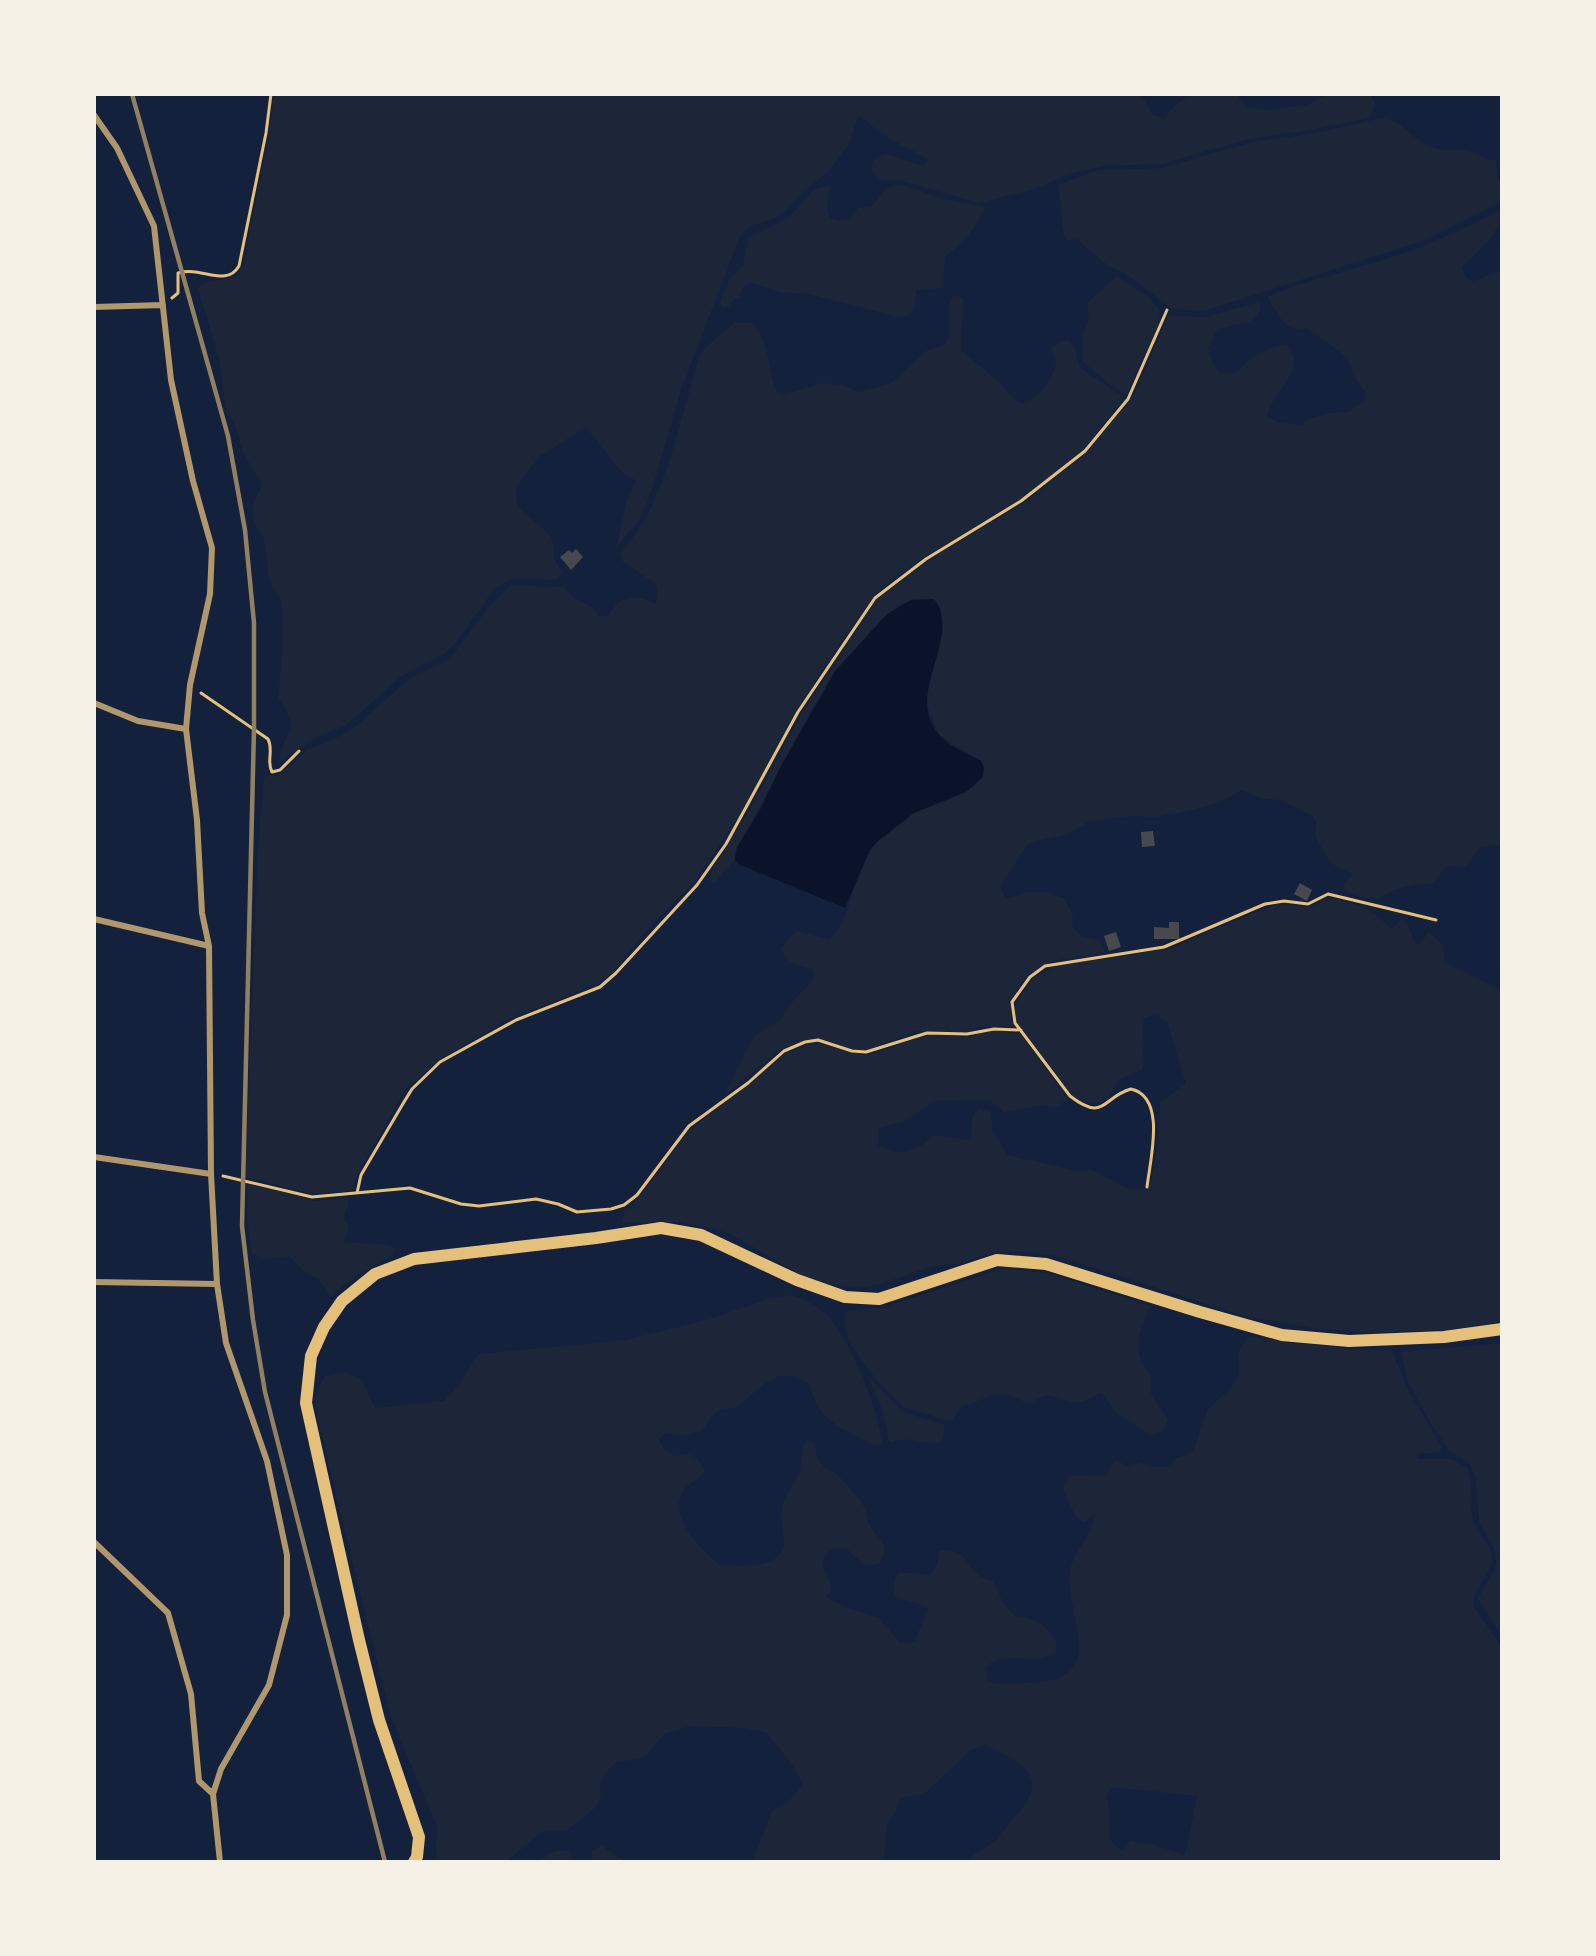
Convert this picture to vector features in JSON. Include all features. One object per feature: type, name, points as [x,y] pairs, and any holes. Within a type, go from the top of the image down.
[{"type":"main road","points":[[414,1862],[417,1857],[419,1837],[373,1697],[306,1403],[311,1356],[324,1327],[342,1301],[375,1274],[414,1259],[596,1238],[661,1228],[701,1235],[797,1280],[845,1297],[879,1299],[997,1260],[1046,1264],[1282,1335],[1349,1341],[1444,1337],[1502,1329]]},
{"type":"street","points":[[94,115],[117,148],[154,226],[171,380],[192,481],[212,548],[210,594],[190,685],[186,729],[197,820],[202,913],[209,946],[211,1174],[217,1284],[226,1343],[267,1461],[287,1555],[287,1615],[269,1685],[221,1769],[213,1794],[220,1862]]},
{"type":"street","points":[[94,307],[163,305]]},
{"type":"street","points":[[94,703],[138,721],[186,729]]},
{"type":"street","points":[[94,919],[209,946]]},
{"type":"street","points":[[94,1157],[211,1174]]},
{"type":"street","points":[[94,1282],[217,1284]]},
{"type":"street","points":[[94,1542],[168,1613],[191,1694],[199,1781],[213,1794]]},
{"type":"path","points":[[163,305],[178,293],[178,273],[190,269],[227,278],[235,274],[239,266],[266,133],[271,94]]},
{"type":"path","points":[[357,1193],[362,1175],[408,1096],[440,1062],[516,1020],[600,987],[616,973],[697,885],[732,835],[798,712],[874,598],[926,559],[1021,501],[1085,451],[1128,399],[1167,310]]},
{"type":"path","points":[[190,685],[268,739],[271,745],[268,765],[272,772],[280,770],[299,751]]},
{"type":"path","points":[[1147,1187],[1154,1118],[1149,1101],[1144,1095],[1131,1089],[1103,1106],[1089,1108],[1082,1105],[1061,1086],[1012,1014],[1012,1002],[1030,977],[1045,966],[1164,947],[1265,904],[1284,901],[1308,904],[1328,894],[1436,920]]},
{"type":"path","points":[[211,1174],[243,1179],[312,1197],[410,1188],[461,1204],[479,1206],[536,1199],[577,1212],[611,1209],[631,1202],[689,1126],[747,1083],[784,1050],[818,1040],[852,1051],[866,1052],[927,1033],[967,1034],[994,1029],[1021,1030]]},
{"type":"shaded area","points":[[1141,94],[1153,115],[1165,119],[1179,102],[1205,94],[1236,95],[1248,107],[1269,110],[1307,105],[1327,95],[1371,95],[1374,106],[1369,118],[1317,129],[1249,139],[1161,164],[1102,166],[1073,173],[1030,190],[979,203],[899,180],[878,180],[871,168],[874,159],[885,154],[923,166],[928,160],[890,139],[858,116],[849,144],[827,173],[776,218],[750,226],[740,236],[682,387],[651,492],[640,519],[617,546],[627,499],[636,481],[621,471],[586,427],[539,457],[516,487],[516,500],[520,509],[550,535],[554,546],[554,558],[562,573],[557,580],[517,579],[495,588],[455,644],[444,654],[403,675],[346,725],[317,737],[279,763],[291,725],[286,709],[278,697],[283,648],[282,603],[269,579],[264,539],[254,523],[252,508],[262,484],[244,455],[234,422],[226,413],[220,362],[198,288],[205,282],[236,277],[243,267],[274,95]]},
{"type":"shaded area","points":[[1381,118],[1402,126],[1422,142],[1435,148],[1470,151],[1496,161],[1498,180],[1501,182],[1501,202],[1425,240],[1204,311],[1172,309],[1129,276],[1103,262],[1077,239],[1067,241],[1065,236],[1058,189],[1060,184],[1098,170],[1163,168],[1249,143],[1321,132]]},
{"type":"shaded area","points":[[900,184],[940,198],[985,207],[969,234],[945,256],[943,288],[917,290],[911,313],[902,318],[809,294],[780,292],[750,282],[742,289],[739,298],[735,298],[729,306],[722,308],[720,302],[730,278],[743,266],[748,238],[790,217],[813,190],[830,185],[827,210],[829,215],[838,220],[848,220],[859,208],[872,206],[886,188]]},
{"type":"shaded area","points":[[1500,210],[1498,226],[1494,234],[1462,267],[1466,278],[1474,281],[1501,270],[1501,845],[1480,847],[1466,867],[1446,866],[1434,883],[1409,886],[1372,899],[1356,896],[1345,890],[1343,883],[1353,875],[1331,863],[1315,836],[1317,826],[1313,816],[1281,800],[1262,799],[1242,790],[1220,802],[1189,811],[1156,817],[1130,816],[1088,822],[1068,834],[1028,843],[1000,887],[1006,899],[1028,892],[1050,893],[1065,899],[1073,916],[1072,926],[1081,936],[1100,940],[1105,953],[1061,960],[1038,969],[1018,988],[1009,1002],[1013,1026],[979,1027],[965,1032],[916,1031],[868,1050],[853,1050],[828,1041],[804,1040],[782,1049],[724,1096],[754,1036],[781,1020],[790,1004],[814,979],[813,969],[790,961],[781,948],[796,931],[829,940],[837,931],[848,909],[859,872],[870,849],[920,809],[975,786],[981,761],[939,735],[928,709],[926,696],[942,630],[939,606],[902,603],[874,628],[811,710],[735,853],[735,860],[714,883],[709,880],[713,868],[751,807],[802,713],[877,599],[936,555],[1024,503],[1086,453],[1134,395],[1168,316],[1205,317],[1260,302],[1259,314],[1249,322],[1217,329],[1208,348],[1213,364],[1220,373],[1234,374],[1258,354],[1271,348],[1287,345],[1293,354],[1292,371],[1267,415],[1277,422],[1300,425],[1310,418],[1330,413],[1348,412],[1365,401],[1366,393],[1353,375],[1348,358],[1308,329],[1292,328],[1287,325],[1267,297],[1408,251]]},
{"type":"shaded area","points":[[1117,276],[1150,298],[1160,311],[1158,325],[1126,395],[1082,361],[1083,334],[1089,318],[1087,303]]},
{"type":"shaded area","points":[[955,295],[963,298],[961,350],[999,382],[1015,400],[1023,404],[1044,388],[1052,376],[1056,363],[1051,347],[1067,340],[1075,346],[1079,367],[1122,396],[1123,401],[1084,449],[1059,471],[1019,500],[925,557],[890,581],[873,597],[822,670],[745,807],[696,880],[644,933],[614,971],[599,984],[511,1018],[438,1061],[405,1090],[358,1174],[351,1191],[313,1194],[245,1177],[258,849],[264,778],[267,775],[277,776],[309,749],[342,735],[358,724],[410,678],[450,659],[487,609],[511,585],[564,587],[574,598],[592,607],[599,617],[609,615],[618,603],[630,598],[656,604],[655,583],[623,562],[620,554],[650,510],[661,485],[701,353],[734,323],[752,323],[759,332],[766,348],[777,392],[784,395],[822,383],[842,385],[860,392],[891,383],[926,351],[946,344],[950,299]]},
{"type":"shaded area","points":[[934,599],[941,614],[942,631],[929,686],[927,704],[930,721],[945,741],[981,761],[984,767],[983,777],[966,792],[914,813],[878,841],[870,850],[845,908],[738,864],[735,860],[737,847],[760,810],[780,768],[835,671],[887,614],[911,600]]},
{"type":"shaded area","points":[[1334,898],[1366,909],[1392,929],[1402,919],[1408,925],[1415,944],[1419,944],[1429,932],[1443,945],[1444,962],[1501,990],[1501,1322],[1445,1330],[1373,1333],[1311,1328],[1241,1315],[1057,1256],[1019,1251],[990,1254],[957,1264],[933,1266],[881,1284],[858,1288],[820,1283],[800,1275],[731,1234],[710,1228],[680,1222],[622,1222],[624,1212],[632,1207],[688,1132],[786,1052],[818,1043],[850,1053],[869,1055],[926,1035],[971,1037],[979,1033],[997,1031],[1021,1034],[1068,1100],[1054,1108],[1043,1105],[1004,1112],[989,1100],[935,1101],[902,1122],[878,1128],[878,1145],[900,1152],[921,1146],[934,1135],[971,1140],[972,1116],[979,1109],[990,1112],[993,1131],[1007,1155],[1078,1171],[1090,1169],[1127,1188],[1139,1190],[1149,1188],[1155,1158],[1160,1102],[1186,1084],[1167,1021],[1155,1015],[1144,1018],[1142,1070],[1120,1079],[1108,1097],[1093,1104],[1080,1101],[1072,1095],[1017,1022],[1014,1014],[1015,1004],[1033,978],[1055,966],[1168,949],[1277,904],[1314,907],[1323,899]]},
{"type":"shaded area","points":[[248,1183],[284,1190],[313,1201],[349,1198],[344,1220],[349,1227],[344,1242],[387,1245],[395,1249],[393,1254],[353,1278],[330,1297],[319,1279],[306,1273],[289,1256],[269,1259],[252,1254],[247,1220]]},
{"type":"shaded area","points":[[1006,1268],[1051,1274],[1150,1306],[1138,1342],[1140,1359],[1151,1376],[1151,1394],[1168,1420],[1163,1431],[1150,1435],[1115,1412],[1102,1393],[1083,1401],[1072,1402],[1046,1396],[1031,1403],[1007,1395],[995,1395],[960,1407],[954,1419],[949,1421],[904,1407],[896,1401],[853,1347],[845,1322],[847,1311],[883,1307]]},
{"type":"shaded area","points":[[792,1295],[821,1310],[834,1323],[853,1355],[870,1395],[882,1445],[871,1443],[836,1425],[817,1405],[809,1383],[792,1376],[778,1376],[763,1385],[737,1407],[720,1410],[712,1416],[702,1431],[681,1436],[665,1433],[659,1439],[664,1450],[674,1456],[685,1454],[693,1456],[705,1470],[700,1477],[687,1486],[679,1503],[680,1513],[689,1533],[720,1565],[758,1565],[776,1558],[784,1544],[781,1516],[783,1502],[800,1470],[805,1443],[807,1440],[814,1443],[818,1457],[825,1468],[836,1474],[859,1499],[869,1524],[884,1546],[883,1557],[879,1564],[865,1566],[846,1548],[835,1548],[825,1554],[822,1564],[832,1587],[827,1598],[850,1609],[879,1618],[900,1643],[915,1642],[928,1609],[894,1595],[894,1579],[899,1572],[930,1575],[937,1565],[939,1551],[958,1553],[976,1573],[993,1581],[1003,1603],[1015,1616],[1039,1623],[1056,1641],[1056,1653],[1046,1657],[1002,1659],[986,1667],[988,1681],[1000,1684],[1059,1678],[1072,1669],[1078,1657],[1079,1642],[1070,1589],[1070,1572],[1075,1557],[1093,1523],[1094,1514],[1085,1523],[1076,1517],[1063,1489],[1069,1475],[1105,1476],[1115,1460],[1130,1467],[1140,1462],[1152,1467],[1167,1467],[1177,1458],[1193,1452],[1208,1409],[1230,1389],[1238,1376],[1239,1351],[1248,1336],[1347,1349],[1392,1350],[1405,1384],[1442,1448],[1439,1452],[1417,1454],[1417,1459],[1452,1459],[1467,1468],[1471,1482],[1474,1523],[1491,1550],[1492,1560],[1478,1588],[1474,1607],[1501,1646],[1501,1861],[968,1861],[1001,1835],[1023,1806],[1030,1794],[1032,1784],[1030,1775],[1023,1767],[986,1745],[972,1749],[924,1794],[900,1798],[895,1814],[887,1823],[884,1861],[752,1861],[773,1810],[787,1803],[803,1785],[794,1767],[766,1732],[744,1728],[690,1726],[664,1734],[648,1754],[640,1759],[617,1762],[606,1772],[600,1785],[601,1798],[595,1808],[567,1830],[542,1832],[507,1861],[436,1861],[437,1827],[390,1714],[318,1420],[315,1393],[325,1376],[344,1372],[361,1378],[375,1408],[444,1401],[459,1385],[478,1354],[626,1340],[707,1320],[771,1298]],"holes":[[[1112,1787],[1197,1796],[1185,1855],[1152,1844],[1131,1841],[1121,1851],[1109,1838],[1110,1816],[1106,1796]]]},
{"type":"shaded area","points":[[1502,1343],[1501,1635],[1478,1599],[1495,1569],[1497,1554],[1479,1521],[1476,1477],[1468,1462],[1449,1451],[1432,1425],[1408,1382],[1401,1352]]},
{"type":"shaded area","points":[[868,1376],[903,1412],[945,1425],[942,1440],[929,1443],[899,1440],[892,1443],[889,1441],[883,1412]]},
{"type":"shaded area","points":[[602,1846],[625,1861],[592,1861],[592,1851]]},
{"type":"shaded area","points":[[555,1851],[571,1851],[572,1861],[538,1861]]},
{"type":"building","points":[[576,549],[583,557],[571,570],[560,557],[569,550],[572,553]]},
{"type":"building","points":[[1153,831],[1155,846],[1142,847],[1141,832]]},
{"type":"building","points":[[1300,883],[1312,890],[1307,901],[1294,894]]},
{"type":"building","points":[[1169,922],[1179,922],[1179,939],[1154,939],[1154,927],[1169,928]]},
{"type":"building","points":[[1116,932],[1121,947],[1109,951],[1104,936]]},
{"type":"railway","points":[[132,94],[228,436],[245,530],[254,623],[254,729],[242,1226],[253,1320],[265,1392],[385,1862]]}]
